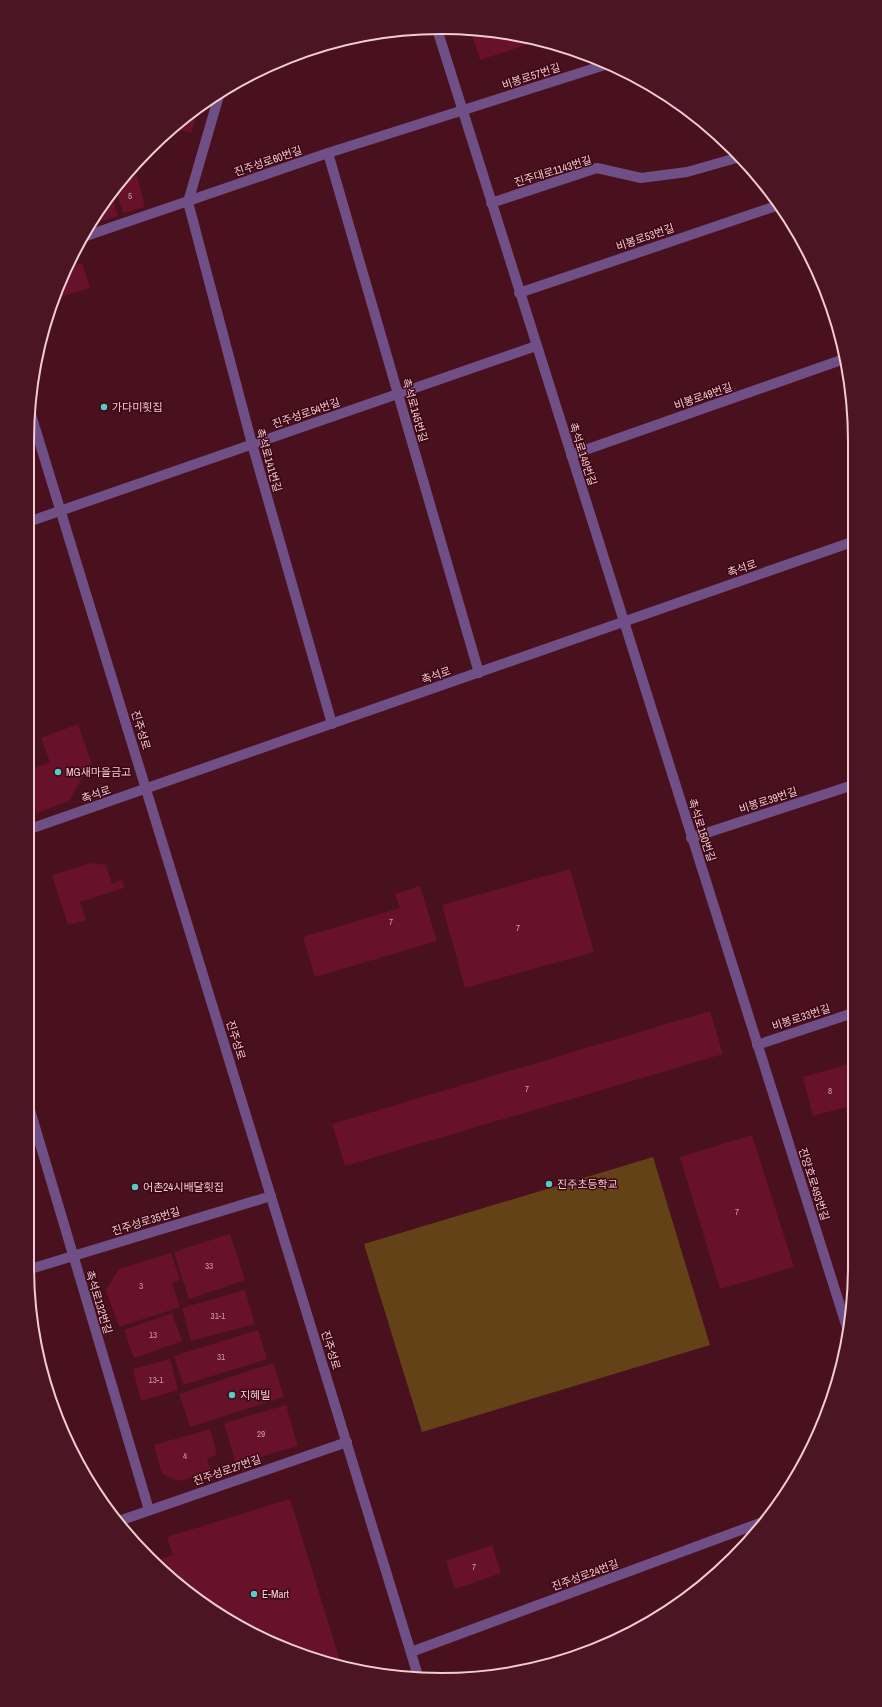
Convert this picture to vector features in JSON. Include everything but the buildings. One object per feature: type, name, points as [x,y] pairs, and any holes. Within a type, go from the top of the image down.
[{"type":"street","points":[[439,34],[519,293]]},
{"type":"street","name":"비봉로57번길","points":[[462,110],[600,66]]},
{"type":"street","points":[[188,202],[217,102]]},
{"type":"street","name":"진주성로60번길","points":[[91,234],[328,153],[462,110]]},
{"type":"street","name":"촉석로145번길","points":[[328,153],[479,673]]},
{"type":"street","name":"진주대로1143번길","points":[[491,203],[597,168],[641,178],[687,172],[734,159]]},
{"type":"street","name":"촉석로141번길","points":[[188,202],[252,444],[332,724]]},
{"type":"street","name":"비봉로53번길","points":[[519,293],[773,207]]},
{"type":"street","name":"촉석로149번길","points":[[519,293],[624,622]]},
{"type":"street","name":"진주성로54번길","points":[[34,520],[536,346]]},
{"type":"street","name":"비봉로49번길","points":[[571,455],[840,361]]},
{"type":"street","name":"진주성로","points":[[35,426],[418,1672]]},
{"type":"street","name":"촉석로","points":[[34,828],[848,543]]},
{"type":"street","name":"촉석로150번길","points":[[624,622],[757,1045]]},
{"type":"street","name":"비봉로39번길","points":[[692,838],[848,787]]},
{"type":"street","name":"비봉로33번길","points":[[757,1045],[848,1015]]},
{"type":"street","name":"진양호로493번길","points":[[757,1045],[845,1321]]},
{"type":"street","name":"촉석로132번길","points":[[34,1124],[149,1510]]},
{"type":"street","name":"진주성로35번길","points":[[34,1268],[271,1196]]},
{"type":"street","name":"진주성로27번길","points":[[123,1520],[347,1442]]},
{"type":"street","name":"진주성로24번길","points":[[411,1652],[755,1525]]},
{"type":"shaded area","points":[[653,1157],[710,1345],[422,1432],[364,1244]]},
{"type":"place","name":"가다미횟집","points":[[104,407]]},
{"type":"place","name":"MG새마을금고","points":[[58,772]]},
{"type":"place","name":"진주초등학교","points":[[549,1184]]},
{"type":"place","name":"어촌24시배달횟집","points":[[135,1187]]},
{"type":"place","name":"지혜빌","points":[[232,1395]]},
{"type":"place","name":"E-Mart","points":[[254,1594]]}]
